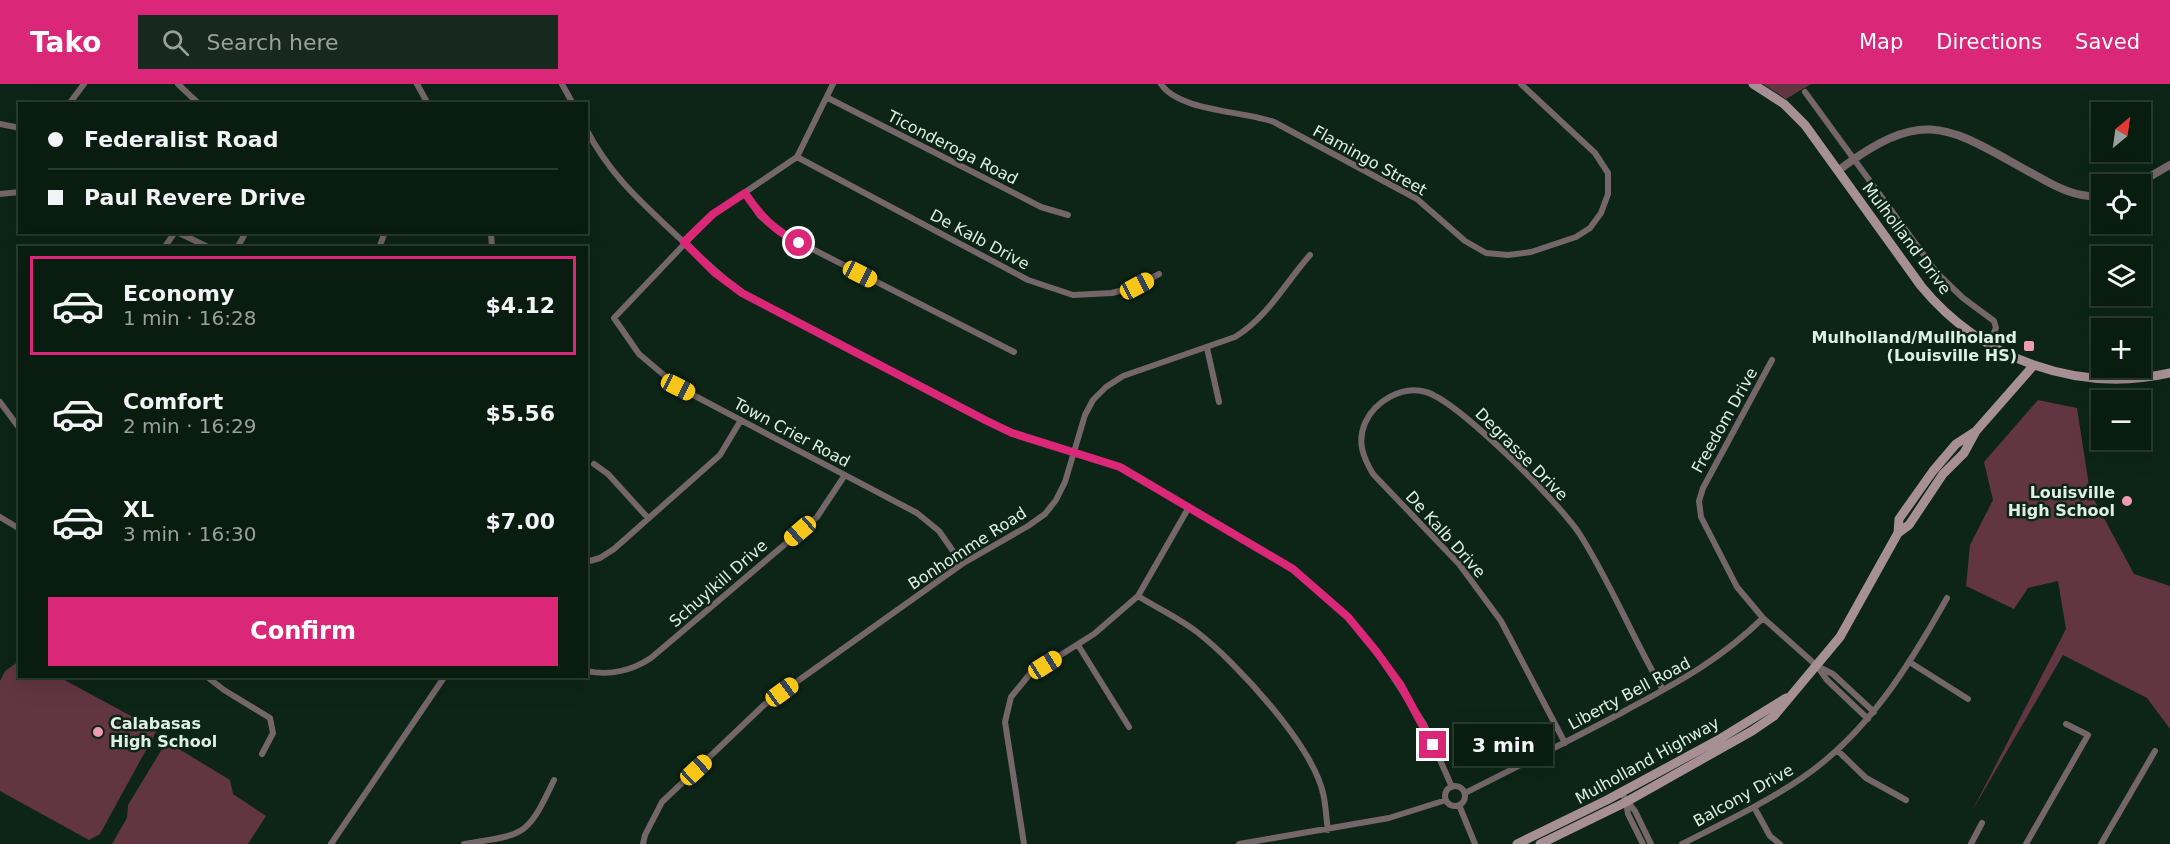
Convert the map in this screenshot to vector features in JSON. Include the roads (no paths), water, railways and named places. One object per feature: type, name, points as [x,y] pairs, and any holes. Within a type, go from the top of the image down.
[{"type":"main road","name":"Mulholland Drive","points":[[1753,84],[1795,114],[1839,170],[1934,302],[1964,328],[1989,344],[2058,374],[2100,380],[2136,379],[2170,373]]},
{"type":"main road","name":"Mulholland Highway","points":[[1540,844],[1623,797],[1788,697],[1817,666],[1853,617],[1898,533],[1899,519],[1933,471],[1956,444],[1976,431],[2034,365]]},
{"type":"main road","name":"Mulholland Highway","points":[[1517,844],[1623,797]]},
{"type":"street","points":[[70,102],[84,84]]},
{"type":"street","points":[[178,84],[197,102]]},
{"type":"street","points":[[417,84],[427,102]]},
{"type":"street","points":[[562,84],[572,102]]},
{"type":"street","points":[[684,242],[713,214],[797,157],[833,84]]},
{"type":"street","name":"Flamingo Street","points":[[1161,84],[1165,90],[1188,103],[1254,115],[1274,122],[1417,199],[1465,241],[1486,253],[1508,255],[1531,252],[1576,237],[1590,228],[1601,213],[1608,194],[1608,173],[1595,153],[1521,84]]},
{"type":"street","points":[[1805,92],[1937,273],[1963,298],[1994,321],[1996,328],[1989,344]]},
{"type":"street","name":"Ticonderoga Road","points":[[828,98],[1041,207],[1068,215]]},
{"type":"street","points":[[0,124],[18,128]]},
{"type":"street","points":[[1839,170],[1893,135],[1915,129],[1940,130],[1966,137],[2058,188],[2079,195],[2091,196]]},
{"type":"street","points":[[588,132],[614,175],[714,272],[742,293],[1012,433],[1120,467],[1293,569],[1348,617],[1400,684],[1424,724],[1452,787]]},
{"type":"street","name":"De Kalb Drive","points":[[797,157],[1028,280],[1072,295],[1112,293],[1137,286],[1159,274]]},
{"type":"street","points":[[2151,176],[2170,165]]},
{"type":"street","points":[[0,194],[18,192]]},
{"type":"street","points":[[745,193],[760,216],[779,232],[1014,352]]},
{"type":"street","points":[[180,234],[206,246]]},
{"type":"street","name":"Town Crier Road","points":[[684,242],[614,318],[639,354],[678,387],[928,521],[939,531],[962,564]]},
{"type":"street","name":"Bonhomme Road","points":[[643,844],[645,835],[662,802],[764,705],[962,564],[1045,514],[1056,501],[1065,482],[1085,416],[1094,400],[1106,387],[1123,376],[1207,348],[1235,337],[1251,327],[1265,314],[1310,255]]},
{"type":"street","points":[[1207,348],[1219,402]]},
{"type":"street","name":"Freedom Drive","points":[[1772,360],[1703,488],[1700,501],[1701,517],[1737,587],[1763,618],[1817,666],[1827,680],[1868,719]]},
{"type":"street","name":"Degrasse Drive","points":[[1377,406],[1405,391],[1424,391],[1441,399],[1461,414],[1548,495],[1577,531],[1602,572],[1663,690]]},
{"type":"street","points":[[0,402],[18,426]]},
{"type":"street","name":"De Kalb Drive","points":[[1377,406],[1365,422],[1361,441],[1363,457],[1373,474],[1459,564],[1501,621],[1565,743]]},
{"type":"street","points":[[588,561],[600,558],[614,549],[720,455],[741,420]]},
{"type":"street","points":[[594,464],[608,474],[648,518]]},
{"type":"street","name":"Schuylkill Drive","points":[[588,671],[617,673],[636,668],[651,658],[817,517],[845,475]]},
{"type":"street","points":[[1024,844],[1005,722],[1011,697],[1029,675],[1094,634],[1138,596],[1189,507]]},
{"type":"street","points":[[0,517],[18,529]]},
{"type":"street","points":[[1138,596],[1197,632],[1248,681],[1280,718],[1314,770],[1323,792],[1328,830]]},
{"type":"street","name":"Balcony Drive","points":[[1683,844],[1754,807],[1804,777],[1837,750],[1874,712],[1911,663],[1947,598]]},
{"type":"street","name":"Liberty Bell Road","points":[[1465,793],[1565,743],[1707,666],[1740,641],[1763,618]]},
{"type":"street","points":[[1078,645],[1130,727]]},
{"type":"street","points":[[1911,663],[1968,699]]},
{"type":"street","name":"Freedom Drive","points":[[1817,666],[1833,674],[1874,712]]},
{"type":"street","points":[[209,678],[270,718],[273,733],[262,753]]},
{"type":"street","points":[[331,844],[444,678]]},
{"type":"street","points":[[2026,844],[2088,735],[2066,724]]},
{"type":"street","points":[[1837,750],[1866,778],[1905,800]]},
{"type":"street","points":[[2101,844],[2155,751]]},
{"type":"street","points":[[464,844],[513,836],[525,831],[535,820],[554,780]]},
{"type":"street","points":[[1446,800],[1447,791],[1452,787],[1461,788],[1465,793],[1465,799],[1459,805]]},
{"type":"street","points":[[1623,797],[1628,814],[1643,844]]},
{"type":"street","points":[[1623,797],[1635,812],[1651,844]]},
{"type":"street","points":[[1239,844],[1389,818],[1446,800]]},
{"type":"street","points":[[1446,800],[1450,804],[1459,805]]},
{"type":"street","points":[[1459,805],[1475,844]]},
{"type":"street","points":[[1754,807],[1770,836],[1780,844]]},
{"type":"street","points":[[1971,844],[1982,824]]},
{"type":"place","name":"Mulholland/Mullholand (Louisville HS)","points":[[2029,346]]},
{"type":"place","name":"Louisville High School","points":[[2127,501]]},
{"type":"place","name":"Calabasas High School","points":[[98,732]]}]
